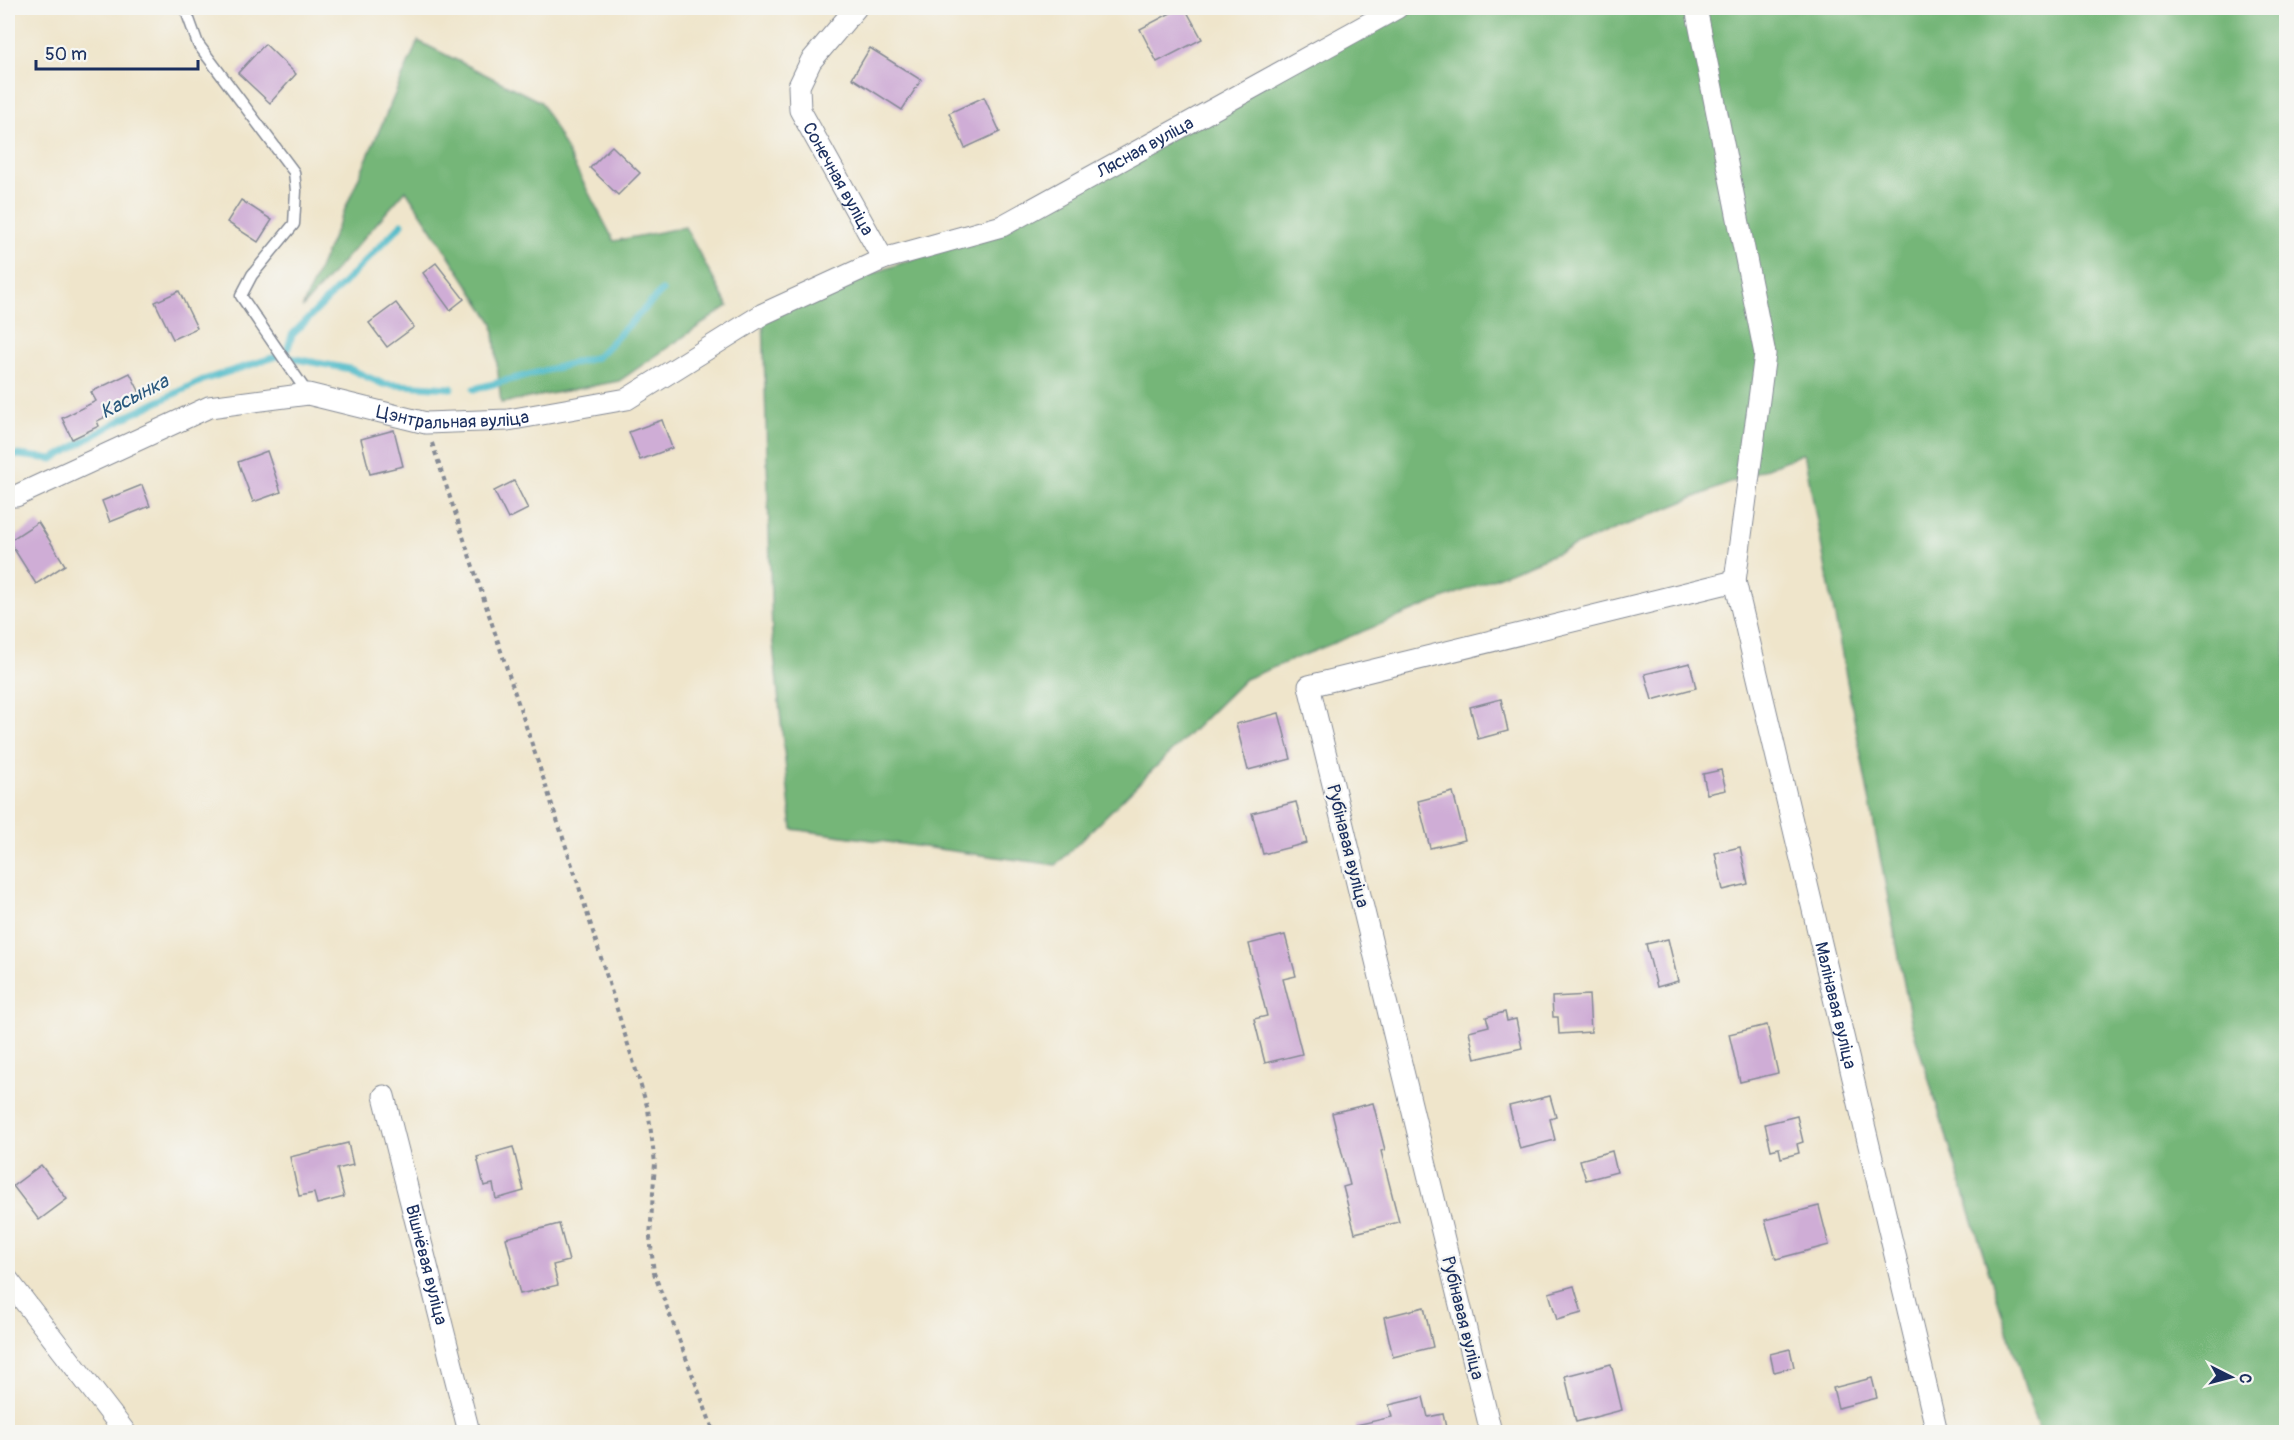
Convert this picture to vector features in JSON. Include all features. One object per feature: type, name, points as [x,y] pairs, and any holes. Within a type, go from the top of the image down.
[{"type":"street","name":"Сонечная вуліца","points":[[856,8],[812,61],[799,86],[800,110],[883,259]]},
{"type":"street","name":"Лясная вуліца","points":[[883,259],[1002,226],[1397,8]]},
{"type":"street","points":[[1696,8],[1765,354],[1735,580]]},
{"type":"street","name":"Цэнтральная вуліца","points":[[8,496],[16,496],[209,407],[308,394],[426,423],[508,420],[627,399],[763,314],[883,259]]},
{"type":"street","name":"Рубінавая вуліца","points":[[1491,1432],[1309,686],[1735,580]]},
{"type":"street","name":"Малінавая вуліца","points":[[1735,580],[1936,1432]]},
{"type":"street","name":"Вішнёвая вуліца","points":[[384,1096],[470,1432]]},
{"type":"street","points":[[8,1280],[124,1432]]},
{"type":"lane","points":[[185,8],[198,44],[294,172],[296,191],[294,224],[252,274],[241,296],[308,394]]},
{"type":"path","points":[[426,423],[575,874],[648,1109],[655,1163],[650,1237],[654,1273],[714,1432]]},
{"type":"green space","points":[[1397,8],[2286,8],[2286,1432],[2039,1432],[1912,1026],[1804,453],[1245,679],[1056,865],[792,829],[772,634],[763,314],[1002,226]]},
{"type":"green space","points":[[418,41],[541,102],[614,241],[685,227],[728,306],[619,381],[501,403],[493,323],[406,190],[302,308]]},
{"type":"building","points":[[1180,8],[1185,8],[1202,39],[1157,62],[1140,29]]},
{"type":"building","points":[[265,44],[296,74],[270,103],[238,73]]},
{"type":"building","points":[[870,48],[921,80],[902,110],[852,78]]},
{"type":"building","points":[[984,97],[1000,132],[965,148],[949,113]]},
{"type":"building","points":[[612,146],[640,173],[618,195],[590,168]]},
{"type":"building","points":[[241,200],[272,220],[258,242],[227,222]]},
{"type":"building","points":[[436,263],[464,299],[450,310],[423,273]]},
{"type":"building","points":[[179,291],[197,328],[173,339],[155,302]]},
{"type":"building","points":[[396,303],[414,327],[387,347],[369,323]]},
{"type":"building","points":[[130,373],[143,399],[97,421],[99,426],[72,439],[62,418],[96,401],[91,392]]},
{"type":"building","points":[[662,420],[672,448],[640,460],[629,432]]},
{"type":"building","points":[[394,430],[403,466],[370,474],[361,439]]},
{"type":"building","points":[[267,451],[281,492],[253,502],[238,462]]},
{"type":"building","points":[[514,481],[528,509],[508,519],[494,491]]},
{"type":"building","points":[[142,485],[150,506],[110,522],[102,501]]},
{"type":"building","points":[[38,522],[65,565],[36,584],[9,541]]},
{"type":"building","points":[[1690,663],[1696,688],[1652,700],[1645,674]]},
{"type":"building","points":[[1501,699],[1508,731],[1478,739],[1470,707]]},
{"type":"building","points":[[1279,713],[1291,759],[1248,770],[1236,724]]},
{"type":"building","points":[[1721,770],[1726,790],[1707,794],[1703,774]]},
{"type":"building","points":[[1453,792],[1465,840],[1430,848],[1418,801]]},
{"type":"building","points":[[1296,802],[1307,843],[1263,854],[1252,813]]},
{"type":"building","points":[[1740,847],[1748,884],[1723,890],[1715,853]]},
{"type":"building","points":[[1285,935],[1296,976],[1283,979],[1302,1054],[1265,1063],[1254,1019],[1267,1016],[1249,944]]},
{"type":"building","points":[[1668,939],[1678,981],[1657,987],[1646,944]]},
{"type":"building","points":[[1589,995],[1591,1032],[1559,1034],[1558,1017],[1553,1017],[1552,997]]},
{"type":"building","points":[[1505,1012],[1507,1021],[1516,1019],[1522,1048],[1475,1059],[1469,1031],[1489,1026],[1486,1017]]},
{"type":"building","points":[[1767,1025],[1778,1073],[1740,1082],[1729,1034]]},
{"type":"building","points":[[1550,1096],[1556,1117],[1550,1119],[1555,1140],[1520,1149],[1509,1106]]},
{"type":"building","points":[[1373,1103],[1385,1150],[1381,1151],[1399,1222],[1355,1233],[1343,1187],[1350,1185],[1332,1113]]},
{"type":"building","points":[[1797,1116],[1803,1142],[1797,1144],[1799,1153],[1781,1158],[1779,1148],[1771,1150],[1765,1124]]},
{"type":"building","points":[[348,1143],[353,1165],[337,1169],[344,1197],[317,1204],[314,1193],[299,1196],[290,1157]]},
{"type":"building","points":[[513,1147],[524,1191],[496,1199],[493,1184],[484,1186],[477,1157]]},
{"type":"building","points":[[1612,1151],[1617,1172],[1586,1180],[1580,1160]]},
{"type":"building","points":[[41,1165],[67,1199],[39,1220],[13,1186]]},
{"type":"building","points":[[1819,1206],[1829,1245],[1776,1259],[1765,1220]]},
{"type":"building","points":[[559,1224],[569,1261],[553,1265],[558,1285],[520,1294],[506,1238]]},
{"type":"building","points":[[1574,1286],[1582,1313],[1557,1320],[1549,1293]]},
{"type":"building","points":[[1424,1307],[1433,1347],[1393,1357],[1384,1317]]},
{"type":"building","points":[[1790,1349],[1794,1367],[1774,1372],[1770,1354]]},
{"type":"building","points":[[1611,1364],[1622,1410],[1576,1422],[1565,1376]]},
{"type":"building","points":[[1872,1378],[1877,1398],[1838,1408],[1833,1388]]},
{"type":"building","points":[[1423,1397],[1428,1417],[1443,1414],[1447,1432],[1356,1432],[1356,1425],[1392,1417],[1389,1405]]},
{"type":"waterway","points":[[402,224],[292,335],[285,357],[350,369],[383,384],[451,388]]},
{"type":"waterway","points":[[474,389],[597,357],[662,291]]},
{"type":"waterway","name":"Касынка","points":[[8,454],[53,459],[124,418],[203,380],[278,356]]}]
